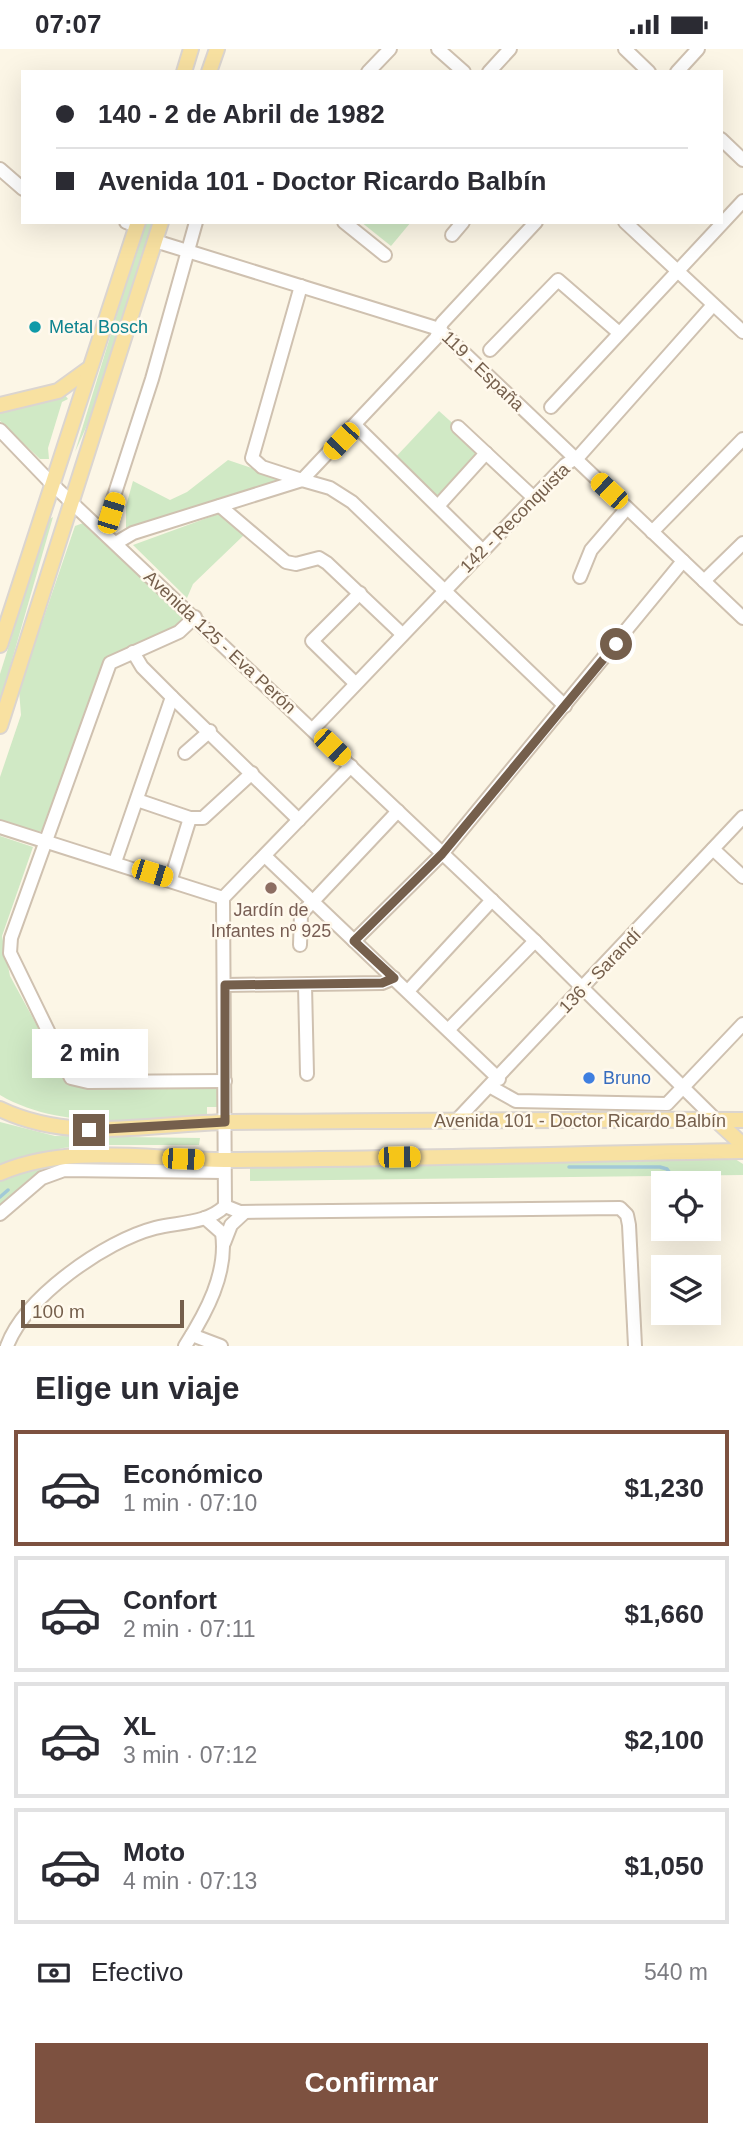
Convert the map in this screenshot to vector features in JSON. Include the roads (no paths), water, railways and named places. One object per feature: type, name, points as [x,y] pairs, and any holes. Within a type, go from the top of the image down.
[{"type":"main road","points":[[185,70],[191,49]]},
{"type":"main road","points":[[211,70],[217,49]]},
{"type":"main road","points":[[0,645],[3,624],[134,224]]},
{"type":"main road","points":[[0,726],[160,224]]},
{"type":"main road","points":[[0,405],[58,391],[88,369]]},
{"type":"main road","name":"Avenida 101 - Doctor Ricardo Balbín","points":[[0,1109],[47,1125],[89,1130],[225,1122],[743,1120]]},
{"type":"main road","name":"Avenida 125 - Eva Perón","points":[[716,1120],[743,1145]]},
{"type":"main road","name":"Avenida 101 - Doctor Ricardo Balbín","points":[[0,1173],[21,1164],[61,1156],[224,1166],[743,1151]]},
{"type":"street","points":[[370,70],[390,49]]},
{"type":"street","points":[[438,49],[462,70]]},
{"type":"street","points":[[491,70],[510,49]]},
{"type":"street","points":[[625,49],[647,70]]},
{"type":"street","points":[[679,70],[698,49]]},
{"type":"street","points":[[723,141],[743,160]]},
{"type":"street","points":[[0,169],[5,185]]},
{"type":"street","points":[[723,222],[743,201]]},
{"type":"street","points":[[103,530],[148,393],[195,224]]},
{"type":"street","points":[[347,224],[385,255]]},
{"type":"street","points":[[452,235],[461,224]]},
{"type":"street","points":[[116,543],[133,533],[302,479],[356,426],[436,338],[442,323],[535,224]]},
{"type":"street","points":[[627,224],[743,333]]},
{"type":"street","points":[[551,407],[721,224]]},
{"type":"street","name":"119 - España","points":[[155,241],[439,329],[743,618]]},
{"type":"street","points":[[490,350],[558,280],[618,332]]},
{"type":"street","points":[[302,286],[252,458],[262,467],[330,488],[352,502],[565,706]]},
{"type":"street","name":"142 - Reconquista","points":[[313,729],[443,590],[574,459],[713,305]]},
{"type":"street","points":[[356,426],[483,551]]},
{"type":"street","points":[[457,427],[534,498]]},
{"type":"street","name":"Avenida 125 - Eva Perón","points":[[0,430],[51,483],[535,941],[716,1120]]},
{"type":"street","points":[[652,532],[743,439]]},
{"type":"street","points":[[438,506],[486,453]]},
{"type":"street","points":[[220,506],[286,562],[296,564],[319,558],[402,634]]},
{"type":"street","points":[[580,577],[592,551],[627,507]]},
{"type":"street","points":[[704,581],[743,543]]},
{"type":"street","points":[[354,941],[442,854],[683,561]]},
{"type":"street","points":[[355,683],[312,641],[360,593]]},
{"type":"street","points":[[195,617],[179,632],[110,663],[106,670],[11,938],[10,953],[67,1074],[78,1081],[225,1081]]},
{"type":"street","points":[[133,652],[142,667],[299,820]]},
{"type":"street","points":[[116,862],[172,697]]},
{"type":"street","points":[[185,753],[209,731]]},
{"type":"street","points":[[225,1206],[223,898],[351,766]]},
{"type":"street","points":[[137,800],[190,818],[203,818],[210,815],[252,773]]},
{"type":"street","points":[[300,945],[300,918],[312,901],[398,811]]},
{"type":"street","name":"136 - Sarandí","points":[[455,1122],[495,1083],[743,817]]},
{"type":"street","points":[[171,879],[190,818]]},
{"type":"street","points":[[0,827],[171,879],[223,898]]},
{"type":"street","points":[[713,849],[743,877]]},
{"type":"street","points":[[265,856],[449,1030],[495,1083],[516,1101],[659,1105],[671,1102],[743,1024]]},
{"type":"street","points":[[408,991],[492,900]]},
{"type":"street","points":[[449,1030],[535,941]]},
{"type":"street","points":[[225,985],[382,983],[394,978]]},
{"type":"street","points":[[305,985],[307,1074]]},
{"type":"street","points":[[0,1214],[41,1178],[64,1170],[224,1166]]},
{"type":"street","points":[[7,1346],[18,1326],[48,1293],[101,1250],[153,1228],[205,1218],[225,1206],[245,1212],[620,1208],[627,1215],[629,1225],[635,1346]]},
{"type":"street","points":[[221,1346],[189,1340],[217,1283],[224,1243],[231,1226],[245,1212]]},
{"type":"street","points":[[205,1218],[218,1227],[224,1243]]},
{"type":"waterway","points":[[569,1167],[660,1167],[668,1171]]},
{"type":"waterway","points":[[0,1197],[8,1190]]},
{"type":"place","name":"Metal Bosch","points":[[35,327]]},
{"type":"place","name":"Jardín de Infantes nº 925","points":[[271,888]]},
{"type":"place","name":"Bruno","points":[[589,1078]]}]
